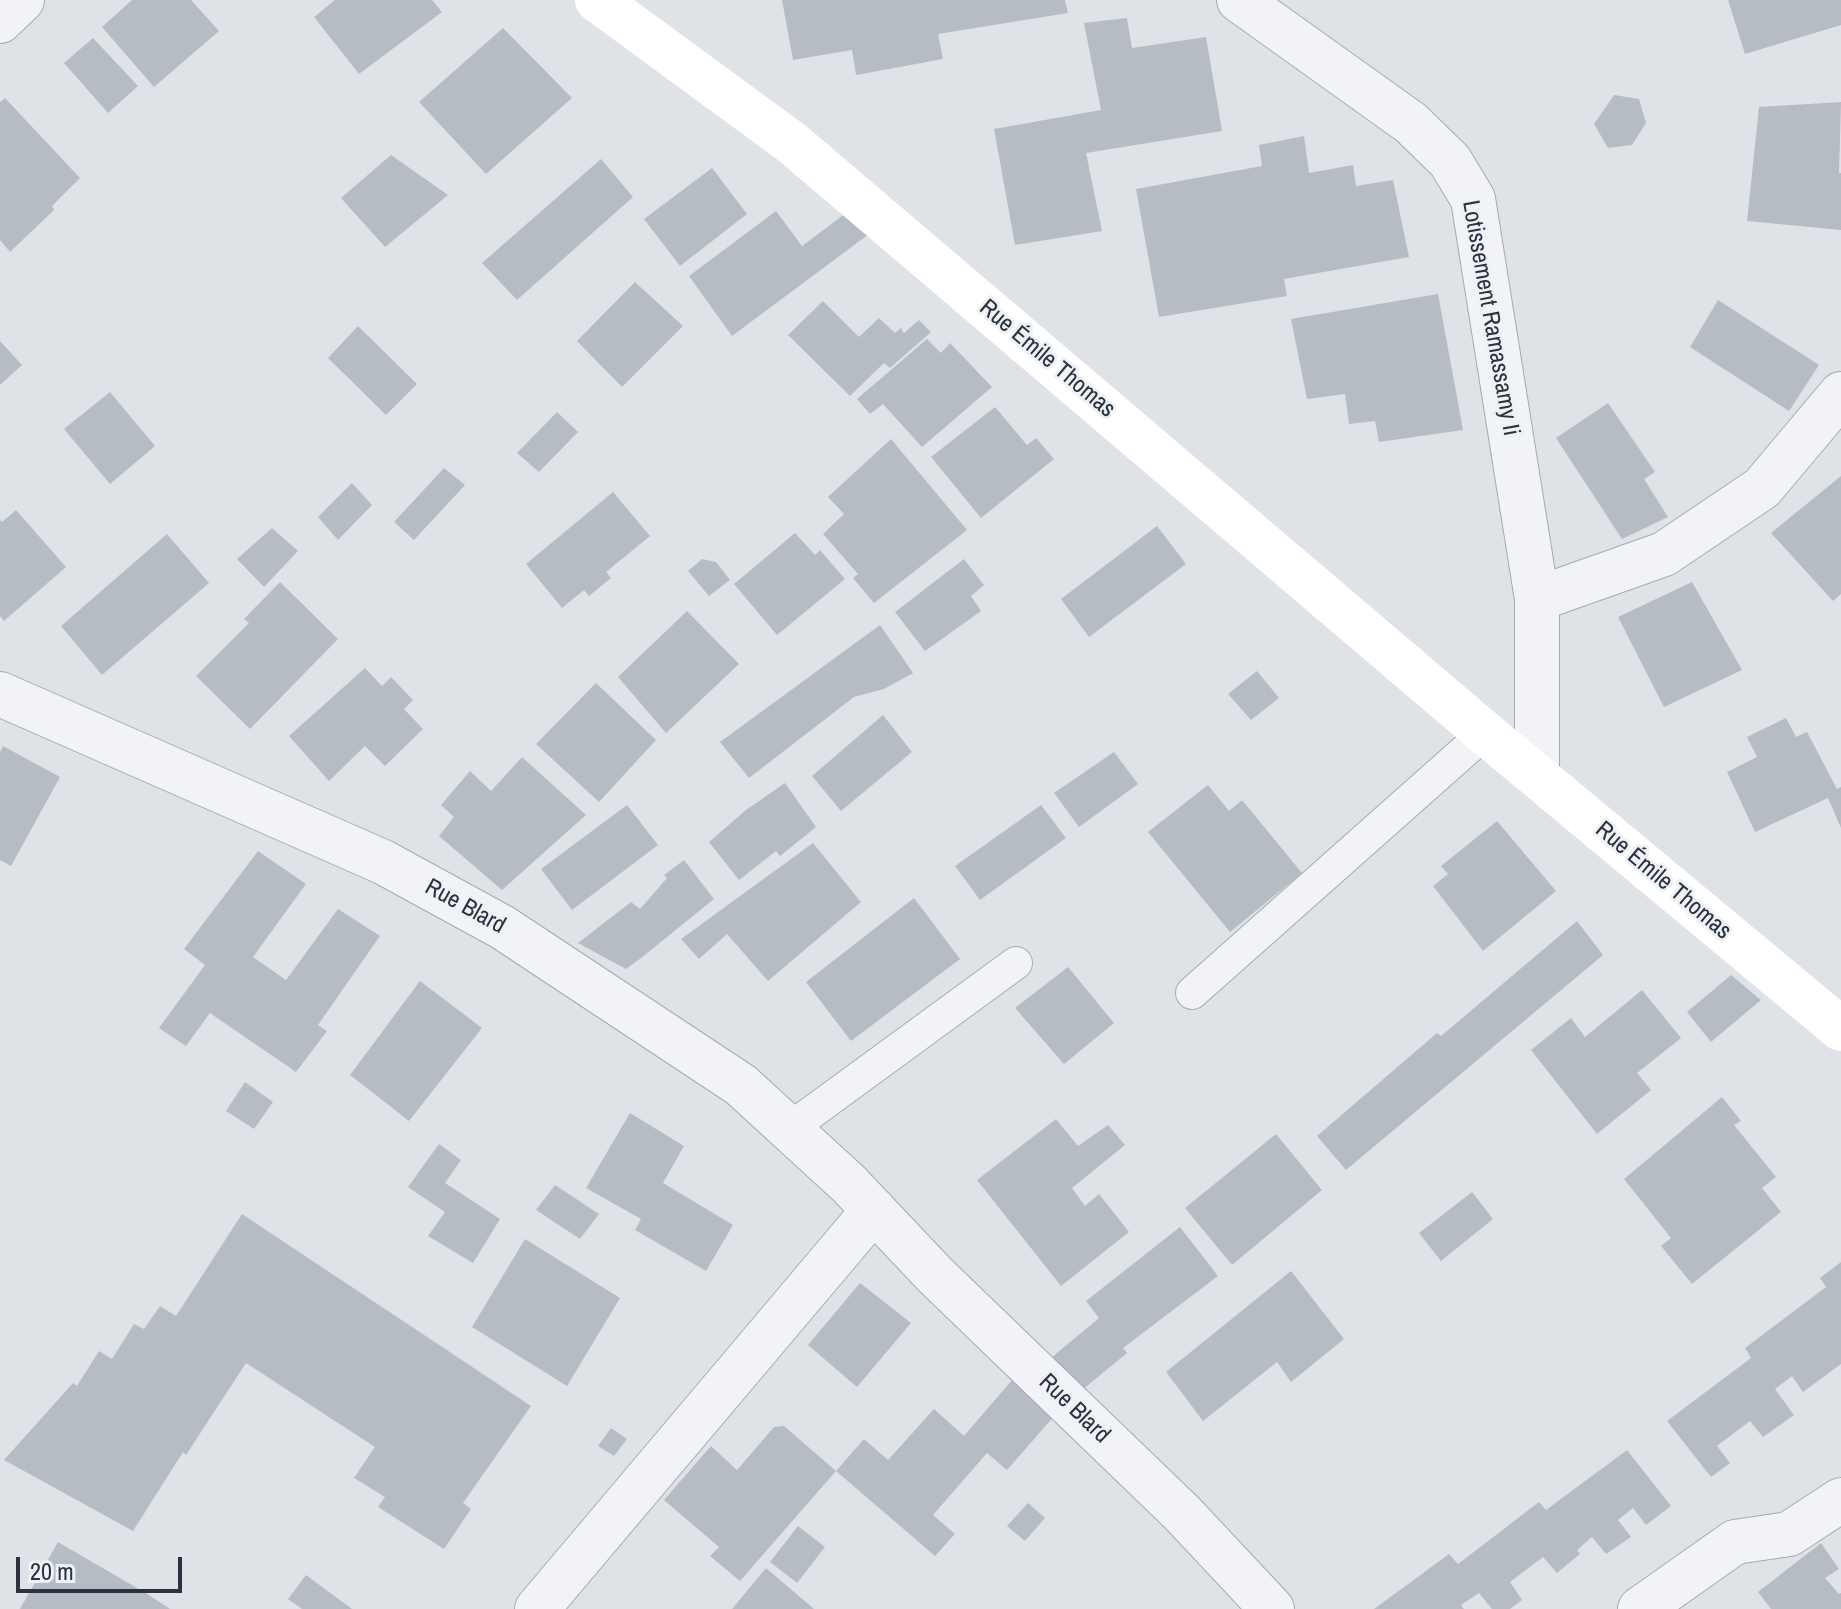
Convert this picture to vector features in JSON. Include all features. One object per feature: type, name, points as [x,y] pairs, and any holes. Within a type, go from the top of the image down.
[{"type":"street","points":[[0,21],[22,0]]},
{"type":"street","name":"Rue Émile Thomas","points":[[597,0],[792,143],[1485,733],[1841,1029]]},
{"type":"street","name":"Lotissement Ramassamy Ii","points":[[1239,0],[1411,123],[1450,161],[1473,199],[1537,599],[1537,775]]},
{"type":"street","points":[[1537,599],[1664,554],[1737,505],[1762,488],[1841,394]]},
{"type":"street","name":"Rue Blard","points":[[0,694],[383,862],[502,927],[741,1085],[874,1210],[935,1275],[1182,1513],[1272,1609]]},
{"type":"street","points":[[537,1609],[874,1210]]},
{"type":"street","points":[[1640,1609],[1735,1542],[1789,1534],[1841,1500]]},
{"type":"lane","points":[[1192,993],[1485,733]]},
{"type":"lane","points":[[789,1129],[1016,963]]},
{"type":"building","points":[[132,0],[191,0],[219,31],[154,87],[102,27]]},
{"type":"building","points":[[335,0],[432,0],[442,12],[359,74],[314,17]]},
{"type":"building","points":[[782,0],[1065,0],[1068,13],[938,34],[943,59],[856,75],[852,50],[793,60]]},
{"type":"building","points":[[1728,0],[1841,0],[1841,25],[1745,54]]},
{"type":"building","points":[[1127,18],[1132,48],[1206,37],[1222,131],[1086,153],[1102,231],[1015,245],[994,129],[1101,110],[1084,23]]},
{"type":"building","points":[[503,28],[572,98],[486,174],[419,102]]},
{"type":"building","points":[[93,38],[138,86],[108,113],[64,63]]},
{"type":"building","points":[[1614,95],[1639,99],[1646,123],[1632,145],[1608,148],[1594,124]]},
{"type":"building","points":[[5,98],[80,178],[52,206],[54,210],[10,252],[0,240],[0,102]]},
{"type":"building","points":[[1841,102],[1841,230],[1747,221],[1759,107]]},
{"type":"building","points":[[1304,136],[1309,173],[1353,165],[1356,186],[1393,180],[1409,257],[1284,279],[1287,296],[1159,317],[1136,189],[1262,166],[1259,145]]},
{"type":"building","points":[[391,155],[448,195],[385,247],[341,198]]},
{"type":"building","points":[[601,159],[633,197],[517,300],[482,263]]},
{"type":"building","points":[[712,168],[747,214],[680,266],[644,219]]},
{"type":"building","points":[[776,211],[802,246],[846,213],[869,234],[732,336],[689,276]]},
{"type":"building","points":[[635,282],[683,326],[622,387],[577,341]]},
{"type":"building","points":[[1438,294],[1463,430],[1379,442],[1375,421],[1349,424],[1345,394],[1307,399],[1291,319]]},
{"type":"building","points":[[1718,300],[1819,365],[1789,411],[1690,347]]},
{"type":"building","points":[[823,301],[859,337],[879,318],[895,333],[901,328],[904,333],[919,320],[931,332],[890,368],[884,363],[850,396],[788,335]]},
{"type":"building","points":[[358,326],[417,384],[386,415],[328,358]]},
{"type":"building","points":[[927,339],[941,353],[950,343],[992,387],[922,447],[883,404],[870,414],[857,399]]},
{"type":"building","points":[[0,341],[22,365],[0,385]]},
{"type":"building","points":[[110,392],[155,446],[110,484],[64,429]]},
{"type":"building","points":[[1608,403],[1655,472],[1644,479],[1668,517],[1622,539],[1556,438]]},
{"type":"building","points":[[995,407],[1027,445],[1036,438],[1054,459],[981,518],[931,457]]},
{"type":"building","points":[[557,412],[578,432],[539,472],[517,453]]},
{"type":"building","points":[[891,439],[967,530],[874,603],[853,578],[858,574],[823,534],[844,514],[828,497]]},
{"type":"building","points":[[444,468],[465,485],[414,540],[394,522]]},
{"type":"building","points":[[1841,476],[1841,594],[1833,601],[1771,533]]},
{"type":"building","points":[[352,483],[372,505],[338,540],[318,517]]},
{"type":"building","points":[[613,492],[650,536],[606,572],[611,578],[589,596],[584,590],[562,608],[526,564]]},
{"type":"building","points":[[16,510],[66,567],[4,621],[0,616],[0,520],[2,522]]},
{"type":"building","points":[[1157,526],[1186,564],[1089,637],[1061,599]]},
{"type":"building","points":[[272,528],[298,551],[264,587],[237,559]]},
{"type":"building","points":[[795,533],[815,555],[820,550],[845,579],[777,635],[734,584]]},
{"type":"building","points":[[167,534],[209,583],[102,675],[61,626]]},
{"type":"building","points":[[702,559],[716,562],[730,580],[709,596],[688,571]]},
{"type":"building","points":[[964,559],[984,585],[971,596],[981,611],[925,651],[895,612]]},
{"type":"building","points":[[280,582],[338,639],[250,729],[196,676],[249,623],[244,619]]},
{"type":"building","points":[[1692,582],[1742,670],[1664,707],[1618,617]]},
{"type":"building","points":[[687,611],[739,664],[666,733],[618,677]]},
{"type":"building","points":[[880,625],[913,673],[884,689],[854,697],[749,778],[720,742]]},
{"type":"building","points":[[365,668],[382,686],[391,677],[413,700],[404,709],[423,729],[385,766],[365,746],[329,781],[289,736]]},
{"type":"building","points":[[1257,671],[1279,698],[1251,720],[1228,694]]},
{"type":"building","points":[[596,683],[656,740],[599,802],[536,744]]},
{"type":"building","points":[[883,715],[912,752],[841,811],[812,776]]},
{"type":"building","points":[[1786,718],[1796,737],[1807,732],[1837,789],[1841,787],[1841,828],[1828,798],[1755,832],[1727,772],[1757,757],[1747,737]]},
{"type":"building","points":[[3,746],[60,777],[11,866],[0,860],[0,752]]},
{"type":"building","points":[[1114,752],[1138,784],[1079,827],[1054,793]]},
{"type":"building","points":[[522,757],[586,815],[502,890],[439,836],[454,817],[441,805],[470,771],[491,791]]},
{"type":"building","points":[[785,783],[816,827],[780,856],[776,851],[739,880],[709,842],[746,810]]},
{"type":"building","points":[[1208,785],[1229,811],[1242,800],[1302,873],[1230,932],[1148,832]]},
{"type":"building","points":[[627,805],[658,845],[572,910],[541,869]]},
{"type":"building","points":[[1041,805],[1066,838],[980,900],[955,866]]},
{"type":"building","points":[[1497,821],[1556,891],[1483,951],[1433,886],[1448,874],[1441,866]]},
{"type":"building","points":[[813,843],[861,902],[768,981],[727,934],[699,959],[681,939]]},
{"type":"building","points":[[258,851],[306,884],[253,957],[286,980],[338,909],[380,936],[318,1025],[327,1031],[296,1072],[210,1013],[186,1046],[159,1028],[205,965],[184,949]]},
{"type":"building","points":[[684,860],[714,899],[641,958],[626,969],[578,943],[631,902],[640,909],[667,878],[664,875]]},
{"type":"building","points":[[914,898],[960,959],[851,1041],[806,982]]},
{"type":"building","points":[[1577,921],[1603,955],[1346,1170],[1317,1136],[1437,1033],[1441,1036]]},
{"type":"building","points":[[1068,967],[1114,1023],[1064,1064],[1015,1008]]},
{"type":"building","points":[[1731,975],[1761,1000],[1711,1042],[1687,1012]]},
{"type":"building","points":[[420,981],[482,1028],[409,1121],[350,1075]]},
{"type":"building","points":[[1642,990],[1681,1038],[1637,1073],[1651,1090],[1597,1134],[1531,1050],[1571,1018],[1585,1037]]},
{"type":"building","points":[[245,1082],[273,1102],[254,1129],[226,1111]]},
{"type":"building","points":[[1722,1097],[1741,1121],[1734,1125],[1776,1177],[1762,1188],[1781,1212],[1692,1284],[1661,1246],[1671,1238],[1624,1179]]},
{"type":"building","points":[[630,1113],[684,1146],[663,1183],[733,1225],[706,1271],[635,1230],[641,1219],[586,1188]]},
{"type":"building","points":[[1056,1119],[1078,1146],[1108,1125],[1125,1145],[1072,1188],[1085,1206],[1099,1194],[1129,1232],[1061,1286],[977,1180]]},
{"type":"building","points":[[1276,1134],[1322,1190],[1232,1265],[1185,1208]]},
{"type":"building","points":[[439,1144],[461,1160],[445,1183],[500,1219],[473,1263],[428,1236],[445,1212],[408,1187]]},
{"type":"building","points":[[555,1185],[599,1214],[580,1239],[536,1210]]},
{"type":"building","points":[[1472,1192],[1493,1219],[1441,1261],[1419,1233]]},
{"type":"building","points":[[242,1214],[531,1406],[463,1503],[471,1509],[444,1549],[378,1507],[385,1497],[354,1478],[375,1447],[246,1363],[186,1455],[183,1452],[133,1531],[4,1460],[73,1383],[77,1386],[99,1351],[112,1359],[134,1324],[144,1329],[160,1306],[176,1316]]},
{"type":"building","points":[[1180,1227],[1218,1276],[1123,1348],[1127,1353],[1076,1395],[1045,1363],[1099,1318],[1086,1301]]},
{"type":"building","points":[[525,1239],[620,1298],[567,1386],[472,1327]]},
{"type":"building","points":[[1841,1262],[1841,1364],[1803,1392],[1792,1376],[1775,1389],[1794,1415],[1763,1437],[1750,1421],[1717,1446],[1730,1463],[1711,1477],[1667,1421],[1751,1358],[1745,1348],[1826,1287],[1820,1278]]},
{"type":"building","points":[[1291,1271],[1344,1339],[1291,1382],[1277,1362],[1203,1421],[1166,1372]]},
{"type":"building","points":[[860,1283],[911,1323],[857,1387],[808,1345]]},
{"type":"building","points":[[1018,1373],[1056,1414],[1007,1470],[987,1453],[933,1515],[955,1534],[935,1556],[836,1471],[864,1439],[888,1460],[934,1409],[964,1436]]},
{"type":"building","points":[[784,1426],[836,1471],[740,1581],[710,1556],[719,1547],[664,1500],[711,1446],[737,1470],[774,1427]]},
{"type":"building","points":[[611,1428],[627,1439],[614,1456],[598,1446]]},
{"type":"building","points":[[1627,1450],[1671,1506],[1646,1525],[1633,1508],[1618,1520],[1631,1537],[1606,1554],[1592,1537],[1577,1550],[1580,1554],[1557,1573],[1543,1557],[1510,1582],[1522,1600],[1510,1609],[1492,1609],[1479,1593],[1461,1605],[1464,1609],[1374,1609],[1449,1554],[1458,1564],[1539,1502],[1546,1510]]},
{"type":"building","points":[[1028,1503],[1045,1518],[1025,1541],[1007,1526]]},
{"type":"building","points":[[798,1526],[825,1547],[797,1583],[770,1562]]},
{"type":"building","points":[[58,1542],[149,1595],[170,1609],[20,1609]]},
{"type":"building","points":[[1821,1543],[1839,1569],[1825,1578],[1841,1593],[1841,1609],[1771,1609],[1758,1592]]},
{"type":"building","points":[[766,1568],[814,1609],[732,1609]]},
{"type":"building","points":[[306,1575],[352,1609],[302,1609],[288,1599]]}]
